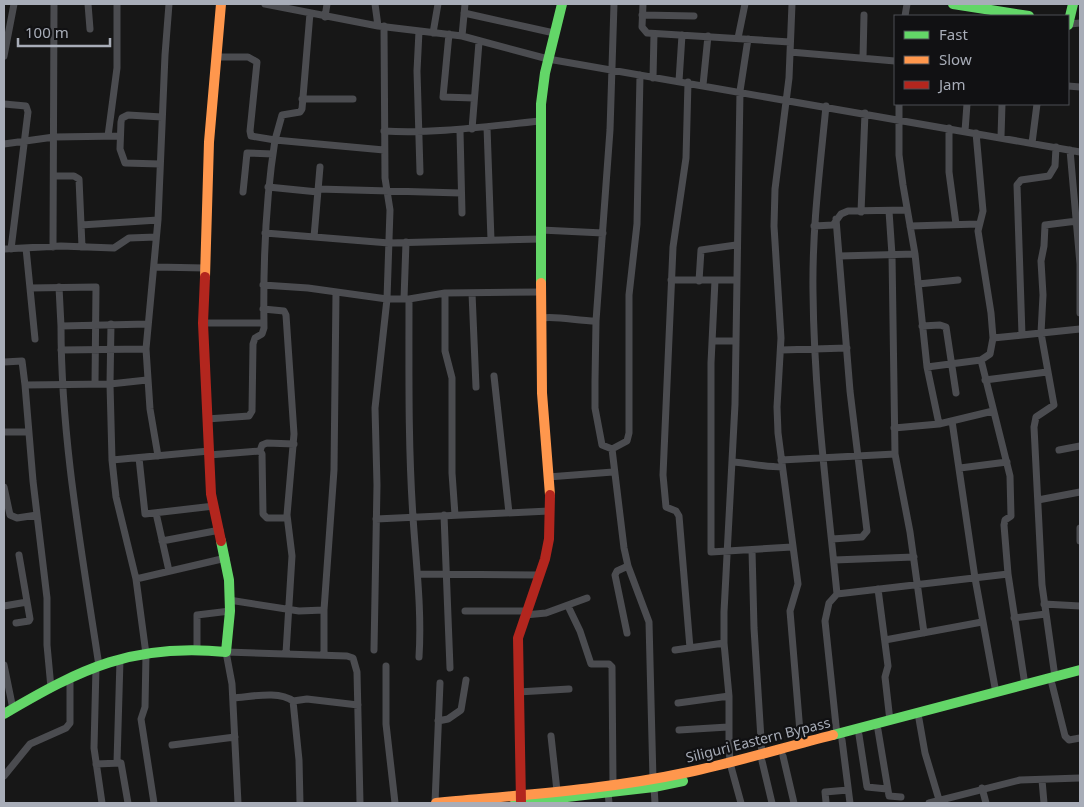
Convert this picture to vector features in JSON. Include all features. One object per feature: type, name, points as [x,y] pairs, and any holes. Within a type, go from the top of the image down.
[{"type":"street","points":[[4,56],[14,4]]},
{"type":"street","points":[[53,247],[54,4]]},
{"type":"street","points":[[88,4],[90,29]]},
{"type":"street","points":[[108,136],[117,68],[118,4]]},
{"type":"street","points":[[158,456],[147,380],[146,349],[158,220],[162,117],[170,4]]},
{"type":"street","points":[[222,4],[209,142],[202,323],[211,494],[226,558],[230,606],[226,652],[233,698],[238,803]]},
{"type":"street","points":[[265,4],[325,17],[462,36],[548,59],[612,69],[640,76],[688,82],[1080,152]]},
{"type":"street","points":[[325,17],[327,4]]},
{"type":"street","points":[[374,4],[381,26],[384,150],[388,192],[389,243],[387,300],[374,408],[376,519],[374,650]]},
{"type":"street","points":[[433,33],[438,4]]},
{"type":"street","points":[[462,36],[465,4]]},
{"type":"street","points":[[521,801],[518,638],[548,546],[548,477],[542,395],[542,96],[548,59],[562,4]]},
{"type":"street","points":[[614,4],[603,233],[596,321],[595,408],[602,446],[612,449],[627,441],[629,433],[629,295],[637,224],[640,76]]},
{"type":"street","points":[[643,4],[644,31],[654,34],[748,38],[790,42]]},
{"type":"street","points":[[738,38],[745,4]]},
{"type":"street","points":[[792,4],[786,99],[775,189],[774,226],[781,350],[777,407],[781,464],[798,584],[790,611],[801,744]]},
{"type":"street","points":[[960,4],[1023,15]]},
{"type":"street","points":[[1072,4],[1073,24]]},
{"type":"street","points":[[464,13],[554,33]]},
{"type":"street","points":[[207,419],[252,414],[253,344],[255,338],[264,332],[264,233],[268,187],[275,140],[282,114],[300,112],[310,14]]},
{"type":"street","points":[[642,15],[694,16]]},
{"type":"street","points":[[863,58],[864,15]]},
{"type":"street","points":[[419,31],[417,56],[420,172]]},
{"type":"street","points":[[449,34],[443,97],[474,98]]},
{"type":"street","points":[[653,78],[654,34]]},
{"type":"street","points":[[679,81],[682,35]]},
{"type":"street","points":[[703,85],[708,36]]},
{"type":"street","points":[[741,803],[731,766],[728,727],[729,696],[724,643],[736,341],[735,280],[740,91],[748,38]]},
{"type":"street","points":[[472,129],[479,42]]},
{"type":"street","points":[[790,52],[894,61]]},
{"type":"street","points":[[216,57],[248,56],[257,62],[251,136],[384,150]]},
{"type":"street","points":[[688,82],[686,158],[673,247],[663,475],[666,507],[676,510],[679,516],[690,648]]},
{"type":"street","points":[[302,99],[353,99]]},
{"type":"street","points":[[4,104],[23,106],[27,109],[26,141],[7,249],[53,247],[114,248],[129,238],[156,238]]},
{"type":"street","points":[[899,105],[900,155],[918,284],[927,367],[939,424]]},
{"type":"street","points":[[965,131],[968,105]]},
{"type":"street","points":[[1000,137],[1002,105]]},
{"type":"street","points":[[1032,143],[1037,105]]},
{"type":"street","points":[[826,106],[814,226],[815,349],[837,594]]},
{"type":"street","points":[[861,212],[865,113]]},
{"type":"street","points":[[160,164],[125,163],[122,156],[120,136],[121,122],[125,116],[162,117]]},
{"type":"street","points":[[384,131],[419,133],[460,131],[541,120]]},
{"type":"street","points":[[486,127],[491,240]]},
{"type":"street","points":[[949,128],[949,172],[956,224]]},
{"type":"street","points":[[460,131],[462,213]]},
{"type":"street","points":[[927,367],[981,360],[990,354],[993,338],[992,314],[978,224],[983,205],[976,133]]},
{"type":"street","points":[[4,144],[54,137],[120,136]]},
{"type":"street","points":[[1022,335],[1017,185],[1021,180],[1049,176],[1055,166],[1056,147]]},
{"type":"street","points":[[1070,150],[1077,221],[1080,313]]},
{"type":"street","points":[[242,192],[244,160],[247,153],[273,154]]},
{"type":"street","points":[[314,237],[320,168]]},
{"type":"street","points":[[54,176],[74,176],[79,179],[82,247]]},
{"type":"street","points":[[268,187],[461,193]]},
{"type":"street","points":[[889,210],[892,255],[895,454],[914,557],[924,633]]},
{"type":"street","points":[[814,226],[827,227],[833,225],[841,214],[848,211],[907,210]]},
{"type":"street","points":[[832,539],[866,535],[856,456],[836,219]]},
{"type":"street","points":[[81,225],[158,220]]},
{"type":"street","points":[[1077,221],[1045,225],[1045,240],[1041,261],[1041,334],[1054,405],[1036,417],[1034,421],[1044,604],[1054,680],[1065,736],[1069,740],[1080,738]]},
{"type":"street","points":[[910,226],[978,224]]},
{"type":"street","points":[[264,233],[389,243],[491,240],[541,234],[603,233]]},
{"type":"street","points":[[406,242],[409,421],[413,517],[421,623],[419,657]]},
{"type":"street","points":[[699,281],[701,250],[736,245]]},
{"type":"street","points":[[26,248],[35,339]]},
{"type":"street","points":[[839,256],[914,254]]},
{"type":"street","points":[[154,267],[204,268]]},
{"type":"street","points":[[671,280],[735,280]]},
{"type":"street","points":[[715,280],[712,341],[710,552],[792,548]]},
{"type":"street","points":[[918,284],[958,280]]},
{"type":"street","points":[[263,285],[336,292],[387,300],[445,293],[541,292]]},
{"type":"street","points":[[59,287],[61,385],[71,479],[98,666],[94,748],[102,803]]},
{"type":"street","points":[[30,288],[96,287],[95,384]]},
{"type":"street","points":[[324,654],[324,610],[334,470],[336,292]]},
{"type":"street","points":[[445,293],[445,351],[452,378],[452,472],[455,515]]},
{"type":"street","points":[[472,293],[476,387]]},
{"type":"street","points":[[263,309],[284,310],[286,315],[294,444],[287,518],[292,556],[286,653]]},
{"type":"street","points":[[541,318],[556,316],[568,320],[596,321]]},
{"type":"street","points":[[202,323],[264,323]]},
{"type":"street","points":[[112,324],[110,384],[112,460],[116,497],[136,579],[146,654],[145,707],[141,719],[154,803]]},
{"type":"street","points":[[61,326],[148,324]]},
{"type":"street","points":[[922,326],[940,324],[946,327],[956,393]]},
{"type":"street","points":[[993,338],[1080,329]]},
{"type":"street","points":[[712,341],[736,341]]},
{"type":"street","points":[[781,350],[847,348]]},
{"type":"street","points":[[61,350],[146,349]]},
{"type":"street","points":[[981,360],[1007,462],[1012,494],[1011,516],[1004,522],[1008,574],[1025,685]]},
{"type":"street","points":[[4,362],[22,361],[47,598],[47,645],[51,688]]},
{"type":"street","points":[[985,380],[1048,372]]},
{"type":"street","points":[[494,376],[510,513]]},
{"type":"street","points":[[25,385],[110,384],[147,380]]},
{"type":"street","points":[[894,428],[939,424],[993,411]]},
{"type":"street","points":[[952,421],[982,622],[996,694]]},
{"type":"street","points":[[4,432],[28,432]]},
{"type":"street","points":[[287,518],[264,517],[262,454],[260,451],[262,445],[267,443],[294,444]]},
{"type":"street","points":[[1059,450],[1080,446]]},
{"type":"street","points":[[612,449],[628,566],[649,622],[655,803]]},
{"type":"street","points":[[112,460],[260,451]]},
{"type":"street","points":[[732,462],[752,463],[765,468],[824,458],[895,454]]},
{"type":"street","points":[[139,458],[144,512],[147,514],[214,506]]},
{"type":"street","points":[[960,468],[1007,462]]},
{"type":"street","points":[[548,477],[614,472]]},
{"type":"street","points":[[4,487],[10,515],[17,518],[37,515]]},
{"type":"street","points":[[1038,500],[1080,492]]},
{"type":"street","points":[[376,519],[549,511]]},
{"type":"street","points":[[156,513],[169,571]]},
{"type":"street","points":[[444,515],[450,668]]},
{"type":"street","points":[[1080,528],[1080,541]]},
{"type":"street","points":[[162,541],[220,530]]},
{"type":"street","points":[[752,550],[754,628],[762,758],[772,803]]},
{"type":"street","points":[[16,623],[30,620],[19,556]]},
{"type":"street","points":[[834,560],[914,557]]},
{"type":"street","points":[[136,579],[226,558]]},
{"type":"street","points":[[627,634],[615,574],[617,571],[628,566]]},
{"type":"street","points":[[418,574],[539,575]]},
{"type":"street","points":[[850,803],[839,737],[826,621],[829,603],[837,594],[1008,574]]},
{"type":"street","points":[[878,589],[888,666],[885,677],[890,720]]},
{"type":"street","points":[[465,612],[546,613],[587,598]]},
{"type":"street","points":[[4,606],[27,602]]},
{"type":"street","points":[[1044,604],[1080,606]]},
{"type":"street","points":[[197,650],[197,615],[230,606],[324,610]]},
{"type":"street","points":[[568,606],[580,631],[591,664],[609,664],[612,667],[611,788],[609,803]]},
{"type":"street","points":[[1014,618],[1046,614]]},
{"type":"street","points":[[885,640],[982,622]]},
{"type":"street","points":[[675,650],[724,643]]},
{"type":"street","points":[[4,665],[8,712],[70,678],[98,666],[146,654],[197,650],[324,654],[353,658],[357,672],[360,803]]},
{"type":"street","points":[[120,660],[118,762],[122,766],[128,803]]},
{"type":"street","points":[[386,666],[386,724],[395,803]]},
{"type":"street","name":"Siliguri Eastern Bypass","points":[[436,803],[521,801],[654,783],[762,758],[801,744],[859,735],[878,730],[1054,680],[1080,670]]},
{"type":"street","name":"Siliguri Eastern Bypass","points":[[762,758],[783,756],[890,720],[1025,685],[1080,675]]},
{"type":"street","points":[[4,776],[30,744],[66,728],[70,723],[70,678]]},
{"type":"street","points":[[438,721],[448,719],[461,710],[466,680]]},
{"type":"street","points":[[436,803],[440,684]]},
{"type":"street","points":[[518,692],[569,690]]},
{"type":"street","points":[[233,698],[278,696],[293,701],[307,699],[358,705]]},
{"type":"street","points":[[678,703],[729,696]]},
{"type":"street","points":[[293,701],[299,760],[300,803]]},
{"type":"street","points":[[919,719],[925,754],[939,802]]},
{"type":"street","points":[[679,730],[728,727]]},
{"type":"street","points":[[878,730],[889,796],[901,796]]},
{"type":"street","points":[[859,735],[867,788],[887,789]]},
{"type":"street","points":[[552,736],[557,791]]},
{"type":"street","points":[[172,745],[235,737]]},
{"type":"street","points":[[783,756],[794,803]]},
{"type":"street","points":[[96,764],[118,762]]},
{"type":"street","points":[[929,803],[939,802],[982,788],[1020,780],[1080,778]]},
{"type":"street","points":[[1042,780],[1044,803]]},
{"type":"street","name":"Siliguri Eastern Bypass","points":[[521,801],[557,791],[611,788]]},
{"type":"street","points":[[982,788],[986,803]]},
{"type":"street","points":[[826,802],[825,792],[848,790]]},
{"type":"traffic: fast","points":[[541,283],[541,104],[545,73],[562,4]]},
{"type":"traffic: fast","points":[[953,4],[1023,15]]},
{"type":"traffic: fast","points":[[1069,21],[1073,4]]},
{"type":"traffic: fast","points":[[4,714],[59,684],[109,662],[163,651],[226,652],[230,611],[229,580],[221,541]]},
{"type":"traffic: fast","points":[[833,735],[1080,670]]},
{"type":"traffic: fast","points":[[515,803],[654,787],[683,781]]},
{"type":"traffic: slow","points":[[205,277],[209,142],[221,4]]},
{"type":"traffic: slow","points":[[541,283],[542,393],[550,495]]},
{"type":"traffic: slow","points":[[436,803],[563,791],[658,778],[725,764],[833,735]]},
{"type":"traffic: jam","points":[[205,277],[203,323],[211,494],[221,541]]},
{"type":"traffic: jam","points":[[521,802],[518,638],[545,559],[549,539],[550,495]]}]
